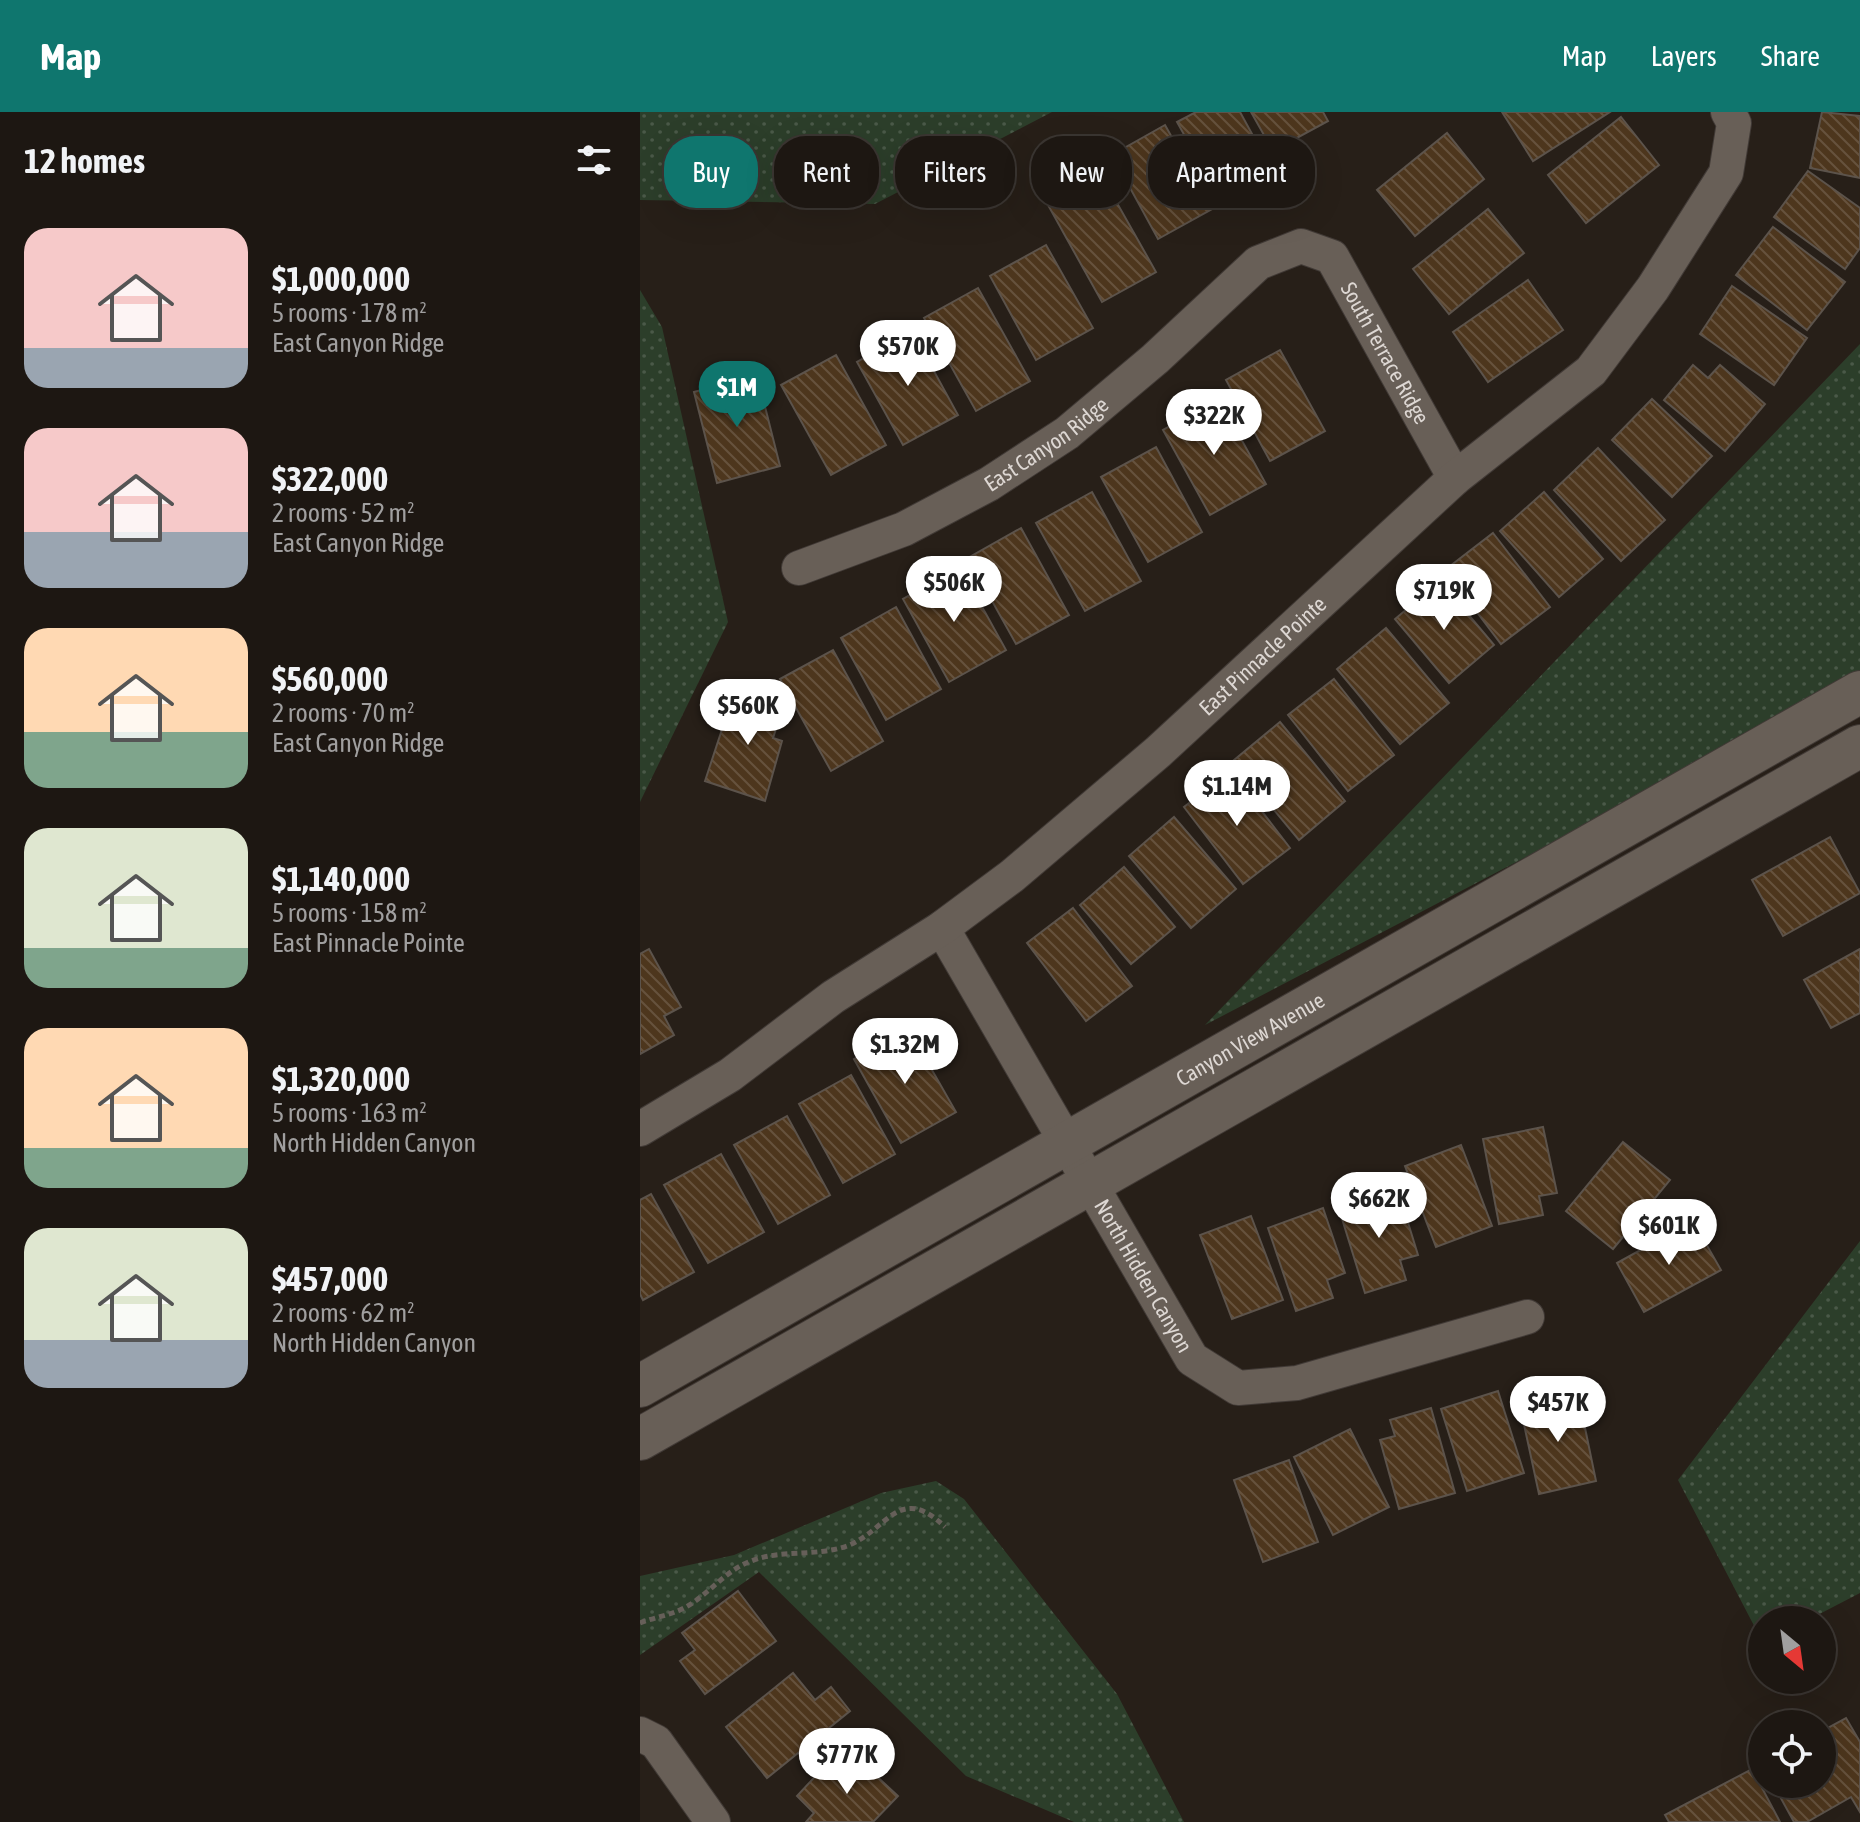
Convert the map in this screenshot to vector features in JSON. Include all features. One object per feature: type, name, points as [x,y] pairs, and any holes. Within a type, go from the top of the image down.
[{"type":"street","name":"East Pinnacle Pointe","points":[[640,1129],[730,1075],[833,997],[942,928],[1012,876],[1158,752],[1455,478],[1534,419],[1591,371],[1653,288],[1726,173],[1734,123],[1728,112]]},
{"type":"street","name":"South Terrace Ridge","points":[[1301,246],[1332,257],[1455,478]]},
{"type":"street","name":"East Canyon Ridge","points":[[799,568],[904,529],[989,484],[1067,433],[1155,359],[1258,263],[1301,246]]},
{"type":"street","name":"Canyon View Avenue","points":[[640,1386],[1067,1142],[1854,711]]},
{"type":"street","points":[[640,1439],[1860,746]]},
{"type":"street","name":"North Hidden Canyon","points":[[942,928],[1192,1359],[1238,1388],[1297,1383],[1527,1317]]},
{"type":"street","points":[[640,1734],[656,1742],[713,1822]]},
{"type":"path","points":[[640,1623],[687,1607],[745,1563],[771,1553],[827,1552],[851,1545],[894,1512],[914,1507],[928,1511],[945,1527]]},
{"type":"green space","points":[[640,112],[1052,112],[1006,136],[895,136],[895,194],[879,202],[879,136],[774,136],[774,202],[758,202],[758,136],[664,136],[664,200],[640,200]]},
{"type":"green space","points":[[640,290],[662,327],[728,622],[640,802]]},
{"type":"green space","points":[[1860,344],[1860,682],[1205,1025]]},
{"type":"green space","points":[[1860,1241],[1860,1593],[1835,1606],[1748,1606],[1748,1614],[1678,1480]]},
{"type":"green space","points":[[936,1481],[964,1499],[1117,1694],[1184,1822],[1074,1822],[966,1776],[759,1572],[640,1655],[640,1576],[734,1555],[881,1493]]},
{"type":"building","points":[[1196,112],[1240,112],[1253,136],[1185,136],[1177,122]]},
{"type":"building","points":[[1251,112],[1323,112],[1328,121],[1300,136],[1265,136]]},
{"type":"building","points":[[1502,112],[1610,112],[1533,161]]},
{"type":"building","points":[[1822,112],[1860,116],[1860,178],[1810,168]]},
{"type":"building","points":[[1621,117],[1659,165],[1586,223],[1548,175]]},
{"type":"building","points":[[1165,125],[1171,136],[1148,136],[1148,208],[1212,209],[1158,239],[1132,192],[1132,144]]},
{"type":"building","points":[[1447,133],[1484,179],[1415,236],[1377,190]]},
{"type":"building","points":[[1808,171],[1860,208],[1860,248],[1845,269],[1774,217]]},
{"type":"building","points":[[1050,208],[1120,208],[1156,272],[1102,302]]},
{"type":"building","points":[[1488,209],[1524,253],[1449,314],[1413,269]]},
{"type":"building","points":[[1773,227],[1845,282],[1807,330],[1736,275]]},
{"type":"building","points":[[1046,245],[1093,328],[1036,360],[990,276]]},
{"type":"building","points":[[1528,280],[1563,330],[1488,382],[1453,332]]},
{"type":"building","points":[[1732,286],[1807,338],[1774,385],[1700,334]]},
{"type":"building","points":[[978,288],[1030,381],[976,411],[924,318]]},
{"type":"building","points":[[912,331],[958,415],[903,445],[857,362]]},
{"type":"building","points":[[1280,350],[1325,431],[1270,461],[1226,380]]},
{"type":"building","points":[[836,355],[886,445],[831,475],[781,385]]},
{"type":"building","points":[[1693,365],[1708,378],[1720,365],[1765,404],[1725,451],[1664,400]]},
{"type":"building","points":[[757,375],[780,466],[717,483],[694,392]]},
{"type":"building","points":[[1219,399],[1266,484],[1210,515],[1163,430]]},
{"type":"building","points":[[1652,399],[1712,456],[1672,497],[1612,440]]},
{"type":"building","points":[[1156,447],[1202,532],[1148,562],[1101,477]]},
{"type":"building","points":[[1598,448],[1665,520],[1621,561],[1554,490]]},
{"type":"building","points":[[1092,492],[1141,581],[1085,611],[1036,523]]},
{"type":"building","points":[[1544,492],[1603,559],[1559,597],[1500,531]]},
{"type":"building","points":[[1021,528],[1069,615],[1016,644],[968,558]]},
{"type":"building","points":[[1493,533],[1550,607],[1501,644],[1445,570]]},
{"type":"building","points":[[960,567],[1006,650],[949,682],[903,599]]},
{"type":"building","points":[[1440,581],[1494,645],[1449,683],[1395,619]]},
{"type":"building","points":[[896,607],[941,689],[886,720],[841,638]]},
{"type":"building","points":[[1386,628],[1449,703],[1400,744],[1337,669]]},
{"type":"building","points":[[833,650],[883,741],[831,771],[780,679]]},
{"type":"building","points":[[1334,679],[1394,755],[1348,791],[1288,715]]},
{"type":"building","points":[[734,693],[790,711],[785,725],[778,723],[773,738],[782,741],[765,801],[705,781]]},
{"type":"building","points":[[1280,722],[1345,801],[1299,840],[1233,761]]},
{"type":"building","points":[[1231,771],[1290,848],[1243,884],[1184,807]]},
{"type":"building","points":[[1174,817],[1236,889],[1191,928],[1129,856]]},
{"type":"building","points":[[1830,837],[1860,893],[1783,936],[1752,880]]},
{"type":"building","points":[[1124,867],[1175,927],[1131,964],[1080,905]]},
{"type":"building","points":[[1073,908],[1132,986],[1086,1021],[1027,943]]},
{"type":"building","points":[[649,949],[681,1007],[664,1016],[674,1035],[640,1054],[640,954]]},
{"type":"building","points":[[1860,949],[1860,1013],[1831,1028],[1804,980]]},
{"type":"building","points":[[908,1028],[956,1112],[901,1143],[854,1059]]},
{"type":"building","points":[[851,1075],[895,1154],[843,1183],[799,1104]]},
{"type":"building","points":[[787,1116],[830,1195],[778,1224],[734,1145]]},
{"type":"building","points":[[1543,1127],[1557,1193],[1539,1196],[1543,1215],[1499,1224],[1483,1139]]},
{"type":"building","points":[[1623,1142],[1670,1180],[1613,1249],[1566,1211]]},
{"type":"building","points":[[1461,1145],[1492,1226],[1436,1247],[1405,1166]]},
{"type":"building","points":[[721,1154],[764,1232],[708,1263],[664,1185]]},
{"type":"building","points":[[1398,1190],[1418,1255],[1400,1260],[1406,1280],[1365,1293],[1339,1209]]},
{"type":"building","points":[[651,1194],[694,1272],[643,1300],[640,1294],[640,1200]]},
{"type":"building","points":[[1323,1208],[1345,1273],[1327,1280],[1333,1298],[1296,1311],[1268,1228]]},
{"type":"building","points":[[1251,1216],[1283,1300],[1232,1319],[1200,1235]]},
{"type":"building","points":[[1693,1221],[1721,1270],[1644,1312],[1617,1263]]},
{"type":"building","points":[[1498,1391],[1524,1473],[1467,1491],[1441,1409]]},
{"type":"building","points":[[1578,1394],[1596,1481],[1539,1494],[1520,1406]]},
{"type":"building","points":[[1431,1408],[1455,1493],[1399,1509],[1380,1440],[1395,1436],[1390,1420]]},
{"type":"building","points":[[1350,1429],[1389,1507],[1333,1535],[1294,1457]]},
{"type":"building","points":[[1289,1460],[1318,1542],[1263,1562],[1234,1480]]},
{"type":"building","points":[[738,1591],[776,1641],[705,1694],[680,1661],[695,1650],[682,1633]]},
{"type":"building","points":[[793,1673],[815,1700],[831,1687],[850,1711],[767,1778],[726,1727]]},
{"type":"building","points":[[1846,1718],[1860,1742],[1860,1812],[1851,1797],[1807,1822],[1794,1822],[1781,1798],[1836,1798],[1836,1723]]},
{"type":"building","points":[[858,1759],[898,1796],[873,1822],[806,1822],[814,1813],[797,1796],[824,1767],[838,1780]]},
{"type":"building","points":[[1748,1771],[1748,1798],[1767,1798],[1780,1822],[1669,1822],[1665,1815]]}]
